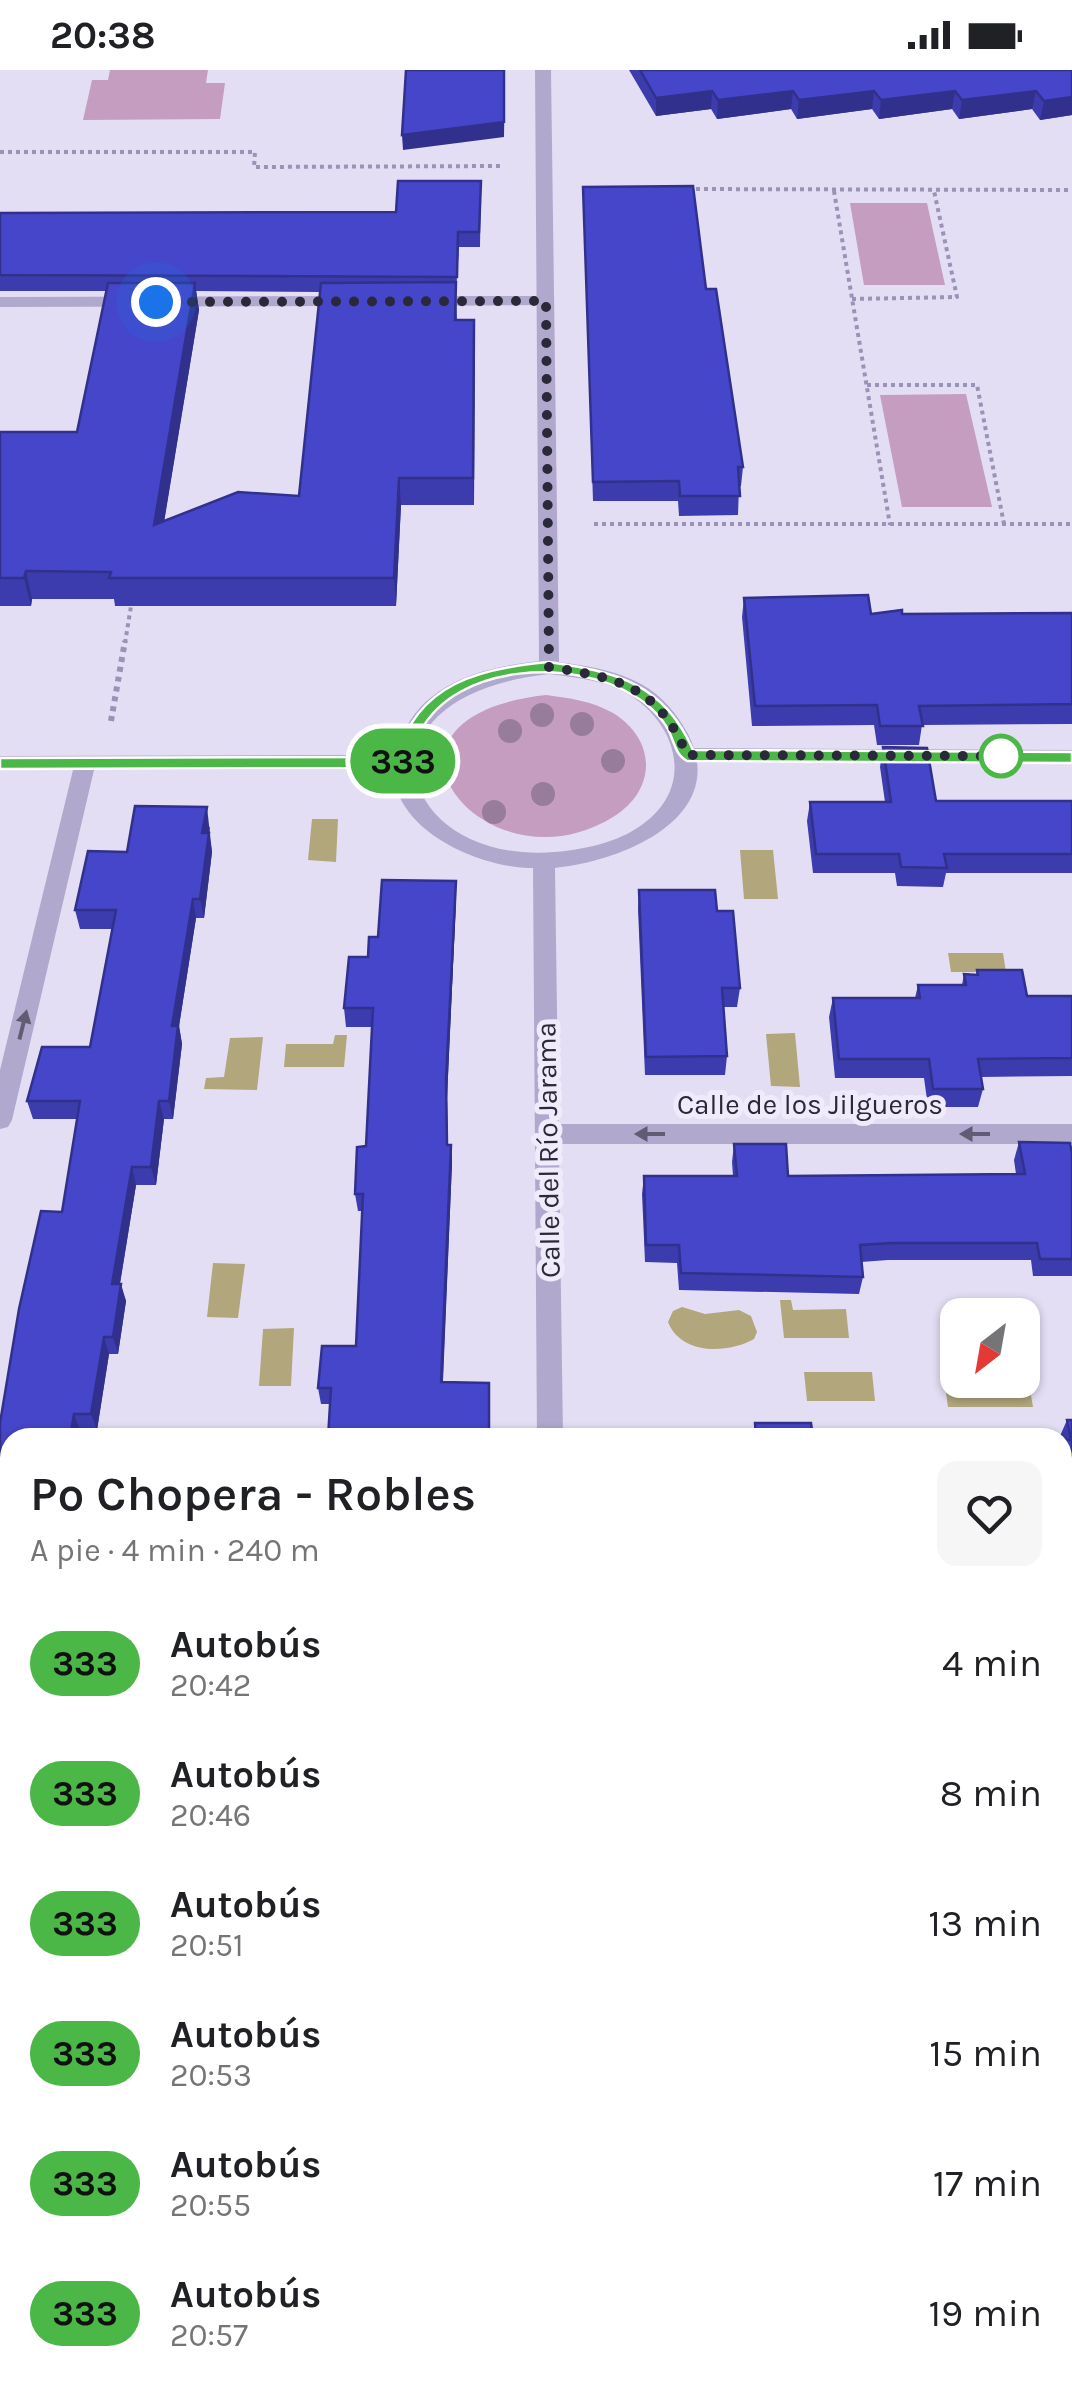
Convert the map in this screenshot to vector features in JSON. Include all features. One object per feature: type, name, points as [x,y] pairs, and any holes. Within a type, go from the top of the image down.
[{"type":"street","points":[[543,70],[549,667]]},
{"type":"street","points":[[410,301],[546,301]]},
{"type":"street","points":[[0,302],[371,302]]},
{"type":"street","points":[[549,667],[599,674],[642,693],[673,721],[687,755],[684,787],[666,818],[634,842],[592,858],[544,862],[500,857],[460,842],[429,820],[419,806],[410,792],[403,762],[412,732],[434,704],[466,684],[506,671],[549,667]]},
{"type":"street","points":[[687,755],[1072,757]]},
{"type":"street","points":[[0,1120],[85,762]]},
{"type":"street","points":[[0,763],[403,762]]},
{"type":"street","name":"Calle del Río Jarama","points":[[544,862],[550,1428]]},
{"type":"street","name":"Calle de los Jilgueros","points":[[549,1134],[1072,1134]]},
{"type":"path","points":[[0,152],[255,152],[254,167],[503,166]]},
{"type":"path","points":[[678,189],[1072,190]]},
{"type":"path","points":[[834,191],[890,525]]},
{"type":"path","points":[[852,299],[957,297],[934,191]]},
{"type":"path","points":[[866,385],[977,385],[1004,524]]},
{"type":"path","points":[[594,524],[1072,524]]},
{"type":"path","points":[[111,721],[132,600]]},
{"type":"shaded area","points":[[110,70],[208,70],[206,83],[225,83],[220,119],[83,120],[92,80],[108,80]]},
{"type":"shaded area","points":[[850,203],[927,203],[945,285],[864,285]]},
{"type":"shaded area","points":[[966,394],[992,507],[902,507],[880,395]]},
{"type":"shaded area","points":[[546,695],[597,706],[627,724],[644,751],[644,779],[638,793],[613,817],[565,835],[520,834],[482,819],[455,794],[444,765],[453,735],[485,710]]},
{"type":"shaded area","points":[[312,819],[338,819],[336,862],[308,860]]},
{"type":"shaded area","points":[[740,850],[773,850],[778,899],[744,899]]},
{"type":"shaded area","points":[[948,953],[1003,953],[1006,972],[951,972]]},
{"type":"shaded area","points":[[795,1033],[800,1087],[771,1086],[766,1034]]},
{"type":"shaded area","points":[[335,1035],[347,1035],[344,1067],[284,1067],[286,1044],[333,1044]]},
{"type":"shaded area","points":[[263,1037],[257,1090],[204,1089],[206,1078],[224,1077],[230,1038]]},
{"type":"shaded area","points":[[213,1263],[245,1264],[238,1318],[207,1317]]},
{"type":"shaded area","points":[[780,1300],[791,1300],[793,1310],[846,1309],[849,1338],[784,1338]]},
{"type":"shaded area","points":[[682,1307],[705,1314],[739,1310],[751,1316],[757,1332],[754,1339],[731,1347],[694,1346],[674,1333],[668,1322],[673,1311]]},
{"type":"shaded area","points":[[294,1328],[291,1386],[259,1386],[263,1329]]},
{"type":"shaded area","points":[[804,1372],[872,1372],[875,1401],[807,1401]]},
{"type":"shaded area","points":[[947,1398],[1032,1398],[1033,1407],[948,1407]]},
{"type":"building","points":[[406,70],[504,70],[504,122],[402,135]]},
{"type":"building","points":[[640,70],[1072,70],[1072,97],[1044,101],[1036,91],[962,100],[955,91],[881,100],[874,91],[799,100],[793,91],[718,100],[712,91],[656,98]]},
{"type":"building","points":[[398,181],[481,181],[479,232],[458,232],[457,277],[0,275],[0,213],[396,212]]},
{"type":"building","points":[[693,186],[706,289],[716,289],[743,467],[738,467],[740,496],[680,496],[679,481],[593,482],[583,187]]},
{"type":"building","points":[[456,282],[455,320],[474,320],[473,478],[399,478],[394,578],[109,578],[111,572],[26,571],[24,578],[0,578],[0,432],[77,432],[108,283],[195,283],[154,525],[238,492],[299,496],[321,283]]},
{"type":"building","points":[[868,595],[871,614],[902,610],[902,614],[1072,613],[1072,704],[919,706],[923,726],[880,726],[877,705],[755,706],[744,598]]},
{"type":"building","points":[[883,747],[927,748],[936,801],[1072,801],[1072,854],[944,854],[947,868],[901,867],[899,854],[816,854],[810,802],[891,802]]},
{"type":"building","points":[[135,806],[207,807],[202,833],[209,833],[200,899],[193,899],[172,1026],[178,1026],[169,1101],[159,1101],[151,1167],[132,1167],[112,1284],[121,1284],[113,1337],[104,1337],[91,1414],[74,1414],[72,1428],[0,1428],[19,1309],[41,1211],[62,1212],[80,1101],[27,1101],[42,1047],[90,1047],[116,910],[75,910],[88,851],[127,852]]},
{"type":"building","points":[[382,880],[456,881],[446,1080],[447,1145],[451,1145],[441,1382],[489,1383],[489,1428],[329,1428],[331,1388],[318,1388],[322,1346],[356,1346],[363,1194],[355,1194],[357,1147],[366,1146],[373,1008],[344,1008],[349,957],[368,957],[369,937],[378,937]]},
{"type":"building","points":[[639,890],[715,890],[717,911],[733,911],[740,988],[722,988],[727,1056],[646,1057]]},
{"type":"building","points":[[977,970],[1022,970],[1027,996],[1072,996],[1072,1058],[978,1059],[983,1089],[933,1089],[929,1059],[839,1059],[833,998],[920,998],[918,985],[966,985],[964,974],[978,975]]},
{"type":"building","points":[[1019,1142],[1070,1143],[1072,1259],[1040,1259],[1037,1243],[892,1243],[860,1245],[863,1277],[681,1273],[679,1245],[646,1245],[644,1176],[737,1176],[734,1144],[786,1144],[788,1176],[1025,1174]]},
{"type":"building","points":[[755,1423],[811,1423],[812,1428],[755,1428]]},
{"type":"bus line","name":"333","points":[[0,763],[403,762],[412,732],[434,704],[466,684],[506,671],[549,667],[599,674],[642,693],[673,721],[687,755],[1072,757]]},
{"type":"route","points":[[156,302],[546,301],[549,667],[599,674],[642,693],[673,721],[687,755],[1001,756]]}]
